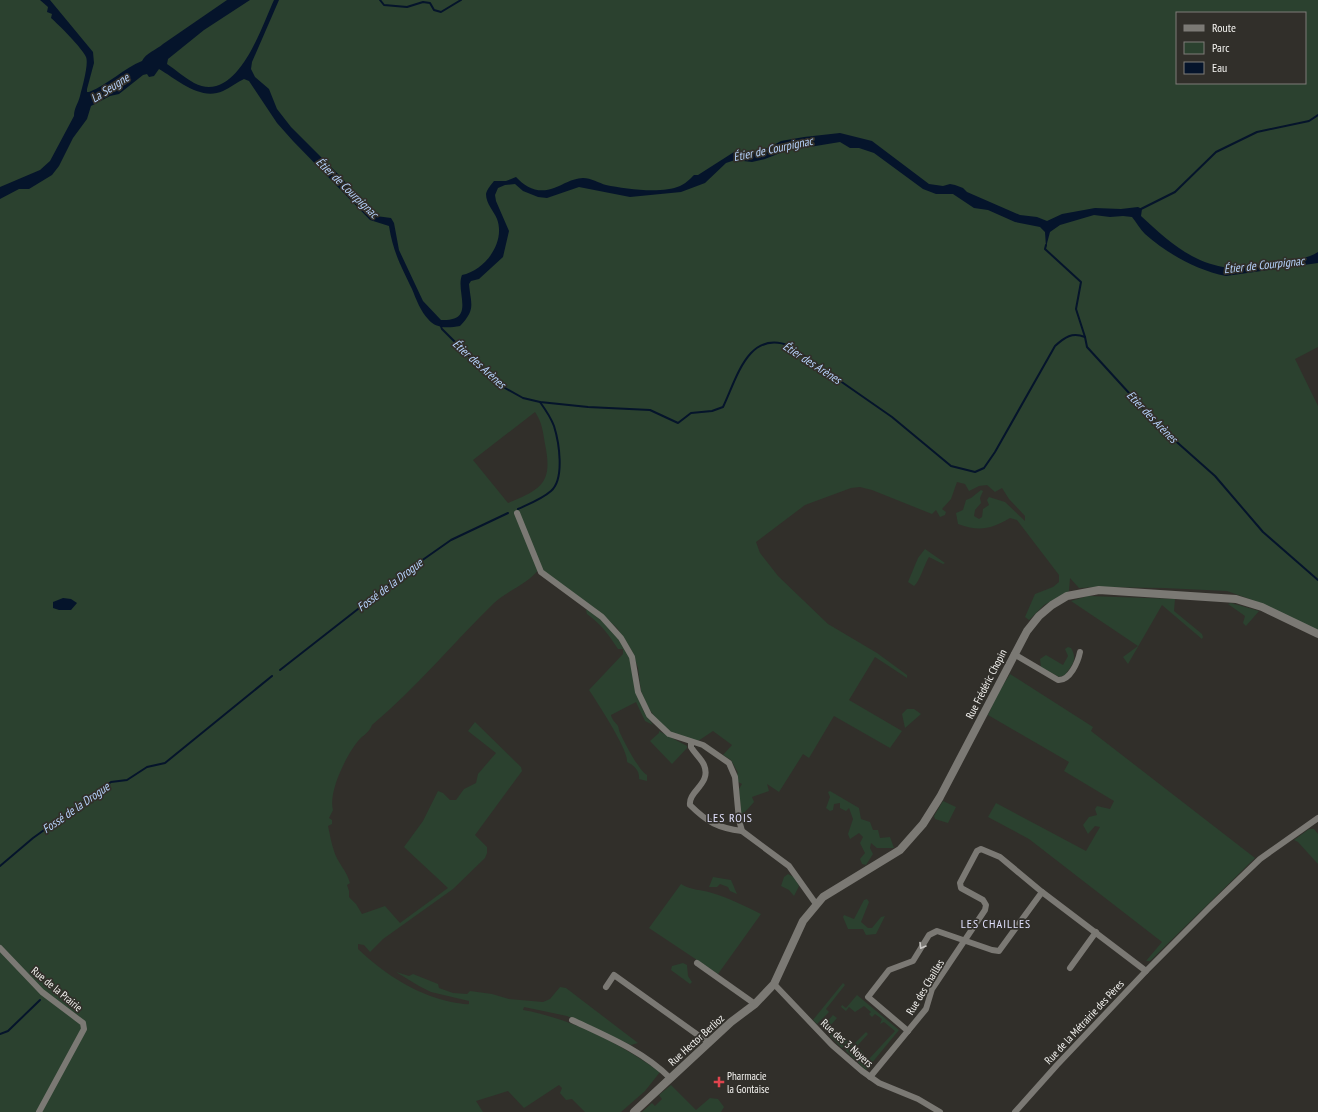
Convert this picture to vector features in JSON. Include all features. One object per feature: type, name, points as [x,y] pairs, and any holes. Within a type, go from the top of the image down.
[{"type":"street","points":[[517,513],[541,572],[602,617],[621,638],[632,657],[638,692],[650,715],[669,734],[713,750],[729,763],[733,769],[742,831]]},
{"type":"street","name":"Rue Frédéric Chopin","points":[[774,984],[803,921],[816,904],[823,897],[900,850],[923,824],[940,797],[1027,631],[1039,616],[1052,605],[1068,596],[1099,590],[1236,599],[1262,607],[1318,634]]},
{"type":"street","points":[[1014,654],[1058,680],[1062,680],[1068,677],[1078,660],[1080,652]]},
{"type":"street","points":[[691,742],[691,747],[702,761],[706,771],[704,780],[691,799],[690,805],[713,824],[725,829],[742,831],[789,866],[816,904]]},
{"type":"street","name":"Rue de la Métrairie des Pères","points":[[1015,1112],[1057,1065],[1168,948],[1260,859],[1318,818]]},
{"type":"street","name":"Rue des Chailles","points":[[870,1077],[926,1009],[932,989],[966,941],[985,910],[986,905],[983,900],[961,888],[960,883],[977,851],[981,849],[1000,857],[1042,892]]},
{"type":"street","points":[[908,1031],[868,996],[889,970],[913,960],[928,935],[932,933],[942,932],[992,950],[999,950],[1042,892],[1146,970]]},
{"type":"street","points":[[1070,968],[1096,932]]},
{"type":"street","name":"Rue de la Prairie","points":[[0,948],[42,992],[83,1023],[84,1029],[39,1112]]},
{"type":"street","points":[[697,964],[755,1004]]},
{"type":"street","points":[[606,987],[614,975],[709,1043]]},
{"type":"street","name":"Rue Hector Berlioz","points":[[634,1112],[709,1043],[755,1004],[774,984]]},
{"type":"street","name":"Rue des 3 Noyers","points":[[774,984],[832,1045],[870,1077],[879,1083],[918,1099],[940,1112]]},
{"type":"street","points":[[572,1020],[636,1051],[658,1065],[670,1078]]},
{"type":"green space","points":[[0,0],[1318,0],[1318,347],[1295,359],[1318,406],[1318,631],[1255,601],[1227,591],[1164,588],[1079,588],[1070,578],[1069,591],[1044,605],[1029,620],[1025,617],[1035,594],[1053,587],[1059,582],[1059,575],[1017,520],[1010,518],[997,525],[979,529],[958,524],[956,513],[963,510],[966,500],[981,490],[983,491],[980,498],[981,503],[975,510],[974,516],[979,519],[982,517],[983,509],[989,505],[987,500],[989,497],[1005,502],[1025,521],[1025,516],[1009,499],[1002,488],[995,492],[987,485],[979,486],[969,491],[965,484],[957,482],[951,499],[942,509],[946,512],[945,515],[940,517],[936,510],[932,514],[872,490],[860,487],[851,488],[805,505],[756,542],[760,553],[778,576],[828,624],[877,653],[907,675],[907,678],[875,657],[849,700],[902,731],[890,748],[834,716],[809,758],[803,754],[779,792],[767,784],[769,791],[752,797],[754,802],[745,812],[744,821],[742,821],[739,789],[742,784],[738,782],[736,775],[738,773],[731,760],[723,755],[732,745],[713,731],[698,741],[675,735],[660,724],[647,706],[641,691],[638,668],[632,651],[617,628],[596,609],[538,570],[524,583],[494,603],[419,681],[372,725],[368,732],[358,741],[339,774],[333,794],[333,810],[329,818],[332,820],[332,824],[328,826],[335,855],[347,874],[350,883],[347,885],[349,897],[356,904],[362,914],[385,906],[400,923],[448,888],[404,847],[423,821],[438,791],[443,793],[450,800],[456,800],[464,789],[476,783],[478,774],[496,753],[468,731],[475,722],[521,767],[522,771],[475,835],[487,847],[485,858],[453,889],[383,939],[370,952],[364,945],[358,944],[358,949],[368,959],[404,984],[430,996],[457,1003],[469,1004],[469,1001],[431,992],[396,972],[409,976],[413,974],[438,984],[439,988],[453,993],[467,994],[470,991],[492,994],[509,999],[543,1002],[550,999],[560,987],[566,988],[638,1043],[631,1045],[567,1016],[524,1007],[523,1010],[560,1019],[578,1026],[612,1042],[660,1072],[645,1091],[621,1112],[585,1112],[572,1099],[566,1100],[560,1093],[562,1088],[559,1085],[524,1108],[508,1091],[476,1101],[483,1112],[0,1112]],"holes":[[[535,412],[541,423],[544,435],[547,457],[546,476],[537,488],[508,503],[473,460]]]},
{"type":"green space","points":[[925,549],[945,563],[943,564],[929,557],[914,586],[908,582],[918,558]]},
{"type":"green space","points":[[1088,596],[1175,599],[1174,611],[1202,634],[1203,637],[1202,639],[1162,605],[1128,664],[1123,657],[1138,646],[1071,601]]},
{"type":"green space","points":[[1231,603],[1259,611],[1246,626],[1243,623],[1245,616],[1228,604]]},
{"type":"green space","points":[[586,610],[590,610],[614,632],[629,655],[638,697],[644,712],[653,725],[645,721],[636,702],[611,715],[633,757],[647,775],[647,781],[639,779],[639,773],[627,762],[618,738],[589,690],[623,654],[623,649],[618,649],[604,630],[587,614]]},
{"type":"green space","points":[[1068,647],[1071,648],[1073,652],[1074,659],[1065,675],[1059,677],[1041,667],[1040,659],[1046,655],[1063,665],[1068,656],[1065,649]]},
{"type":"green space","points":[[1010,674],[1093,727],[1091,731],[1255,858],[1150,961],[1146,961],[1162,942],[1029,839],[988,817],[996,803],[1086,851],[1100,827],[1095,826],[1088,834],[1083,825],[1089,817],[1097,815],[1095,809],[1097,806],[1110,809],[1114,801],[1064,771],[1069,762],[988,715],[998,693]]},
{"type":"green space","points":[[907,709],[914,709],[921,714],[905,728],[902,714]]},
{"type":"green space","points":[[659,731],[687,746],[687,748],[672,764],[650,741],[659,733]]},
{"type":"green space","points":[[830,791],[859,808],[861,819],[870,822],[873,830],[878,830],[880,838],[890,837],[894,848],[877,848],[871,843],[870,848],[873,854],[866,865],[862,864],[860,859],[865,853],[860,843],[863,837],[859,833],[850,839],[848,834],[853,819],[849,808],[846,811],[840,808],[840,803],[834,804],[833,810],[830,811],[826,808],[830,797],[828,792]]},
{"type":"green space","points":[[943,801],[956,807],[948,823],[935,819],[934,816]]},
{"type":"green space","points":[[1309,829],[1314,829],[1318,834],[1318,864],[1298,842],[1294,840]]},
{"type":"green space","points":[[788,874],[794,877],[799,886],[794,896],[789,890],[781,886],[784,877]]},
{"type":"green space","points":[[713,877],[731,880],[737,894],[730,891],[728,887],[720,884],[717,887],[709,887]]},
{"type":"green space","points":[[681,884],[689,888],[725,897],[761,914],[718,974],[649,928]]},
{"type":"green space","points":[[867,899],[869,902],[861,922],[868,928],[872,928],[881,917],[885,916],[876,934],[866,935],[863,929],[848,929],[843,917],[844,915],[854,919],[864,900]]},
{"type":"green space","points":[[683,963],[687,965],[688,976],[692,982],[690,984],[671,970],[672,966]]},
{"type":"green space","points":[[843,983],[845,985],[826,1009],[829,1012],[817,1024],[813,1020]]},
{"type":"green space","points":[[857,995],[899,1030],[866,1070],[846,1051],[845,1048],[850,1043],[853,1045],[866,1032],[868,1034],[857,1046],[869,1059],[895,1031],[884,1022],[880,1024],[882,1019],[875,1014],[872,1017],[869,1014],[871,1012],[864,1006],[855,1012],[849,1007],[846,1011],[841,1007],[842,1005],[846,1008]]},
{"type":"green space","points":[[833,1015],[837,1018],[830,1026],[848,1041],[842,1048],[830,1036],[832,1030],[825,1024]]},
{"type":"green space","points":[[671,1085],[696,1110],[710,1098],[718,1099],[724,1107],[721,1112],[642,1112],[652,1103],[655,1106],[662,1099],[659,1095]]},
{"type":"water","points":[[40,0],[50,0],[93,52],[94,63],[87,89],[87,92],[89,92],[142,61],[160,46],[227,0],[250,0],[204,30],[168,59],[167,64],[194,83],[209,87],[223,83],[235,74],[245,60],[262,28],[274,0],[279,0],[252,62],[251,69],[255,77],[269,89],[277,109],[291,127],[338,174],[376,216],[391,218],[394,223],[399,250],[423,301],[441,320],[452,319],[458,316],[462,311],[462,275],[478,268],[485,262],[496,246],[499,228],[497,219],[486,198],[488,189],[494,181],[506,181],[516,177],[528,187],[538,190],[548,190],[575,179],[586,178],[606,185],[623,188],[664,190],[682,185],[694,175],[698,175],[734,152],[740,155],[768,148],[781,141],[840,133],[872,141],[929,184],[943,186],[950,184],[955,185],[963,188],[967,192],[1020,215],[1037,217],[1047,221],[1062,214],[1095,208],[1121,209],[1138,207],[1142,209],[1141,216],[1178,248],[1199,260],[1211,264],[1229,268],[1242,267],[1303,258],[1318,252],[1318,263],[1226,276],[1204,270],[1183,260],[1163,248],[1145,234],[1132,217],[1123,216],[1110,217],[1094,215],[1060,225],[1050,232],[1046,247],[1045,232],[1040,227],[1015,222],[988,210],[974,208],[953,194],[936,194],[923,189],[874,153],[859,148],[850,148],[840,142],[785,151],[765,159],[752,162],[735,160],[726,163],[705,183],[681,192],[630,197],[579,187],[547,198],[538,197],[523,191],[515,184],[505,185],[498,188],[495,195],[496,201],[509,231],[503,257],[479,279],[471,281],[469,284],[471,302],[470,311],[460,326],[442,327],[431,322],[421,309],[398,259],[389,226],[370,220],[293,141],[277,123],[249,81],[244,79],[223,91],[206,93],[190,88],[159,69],[154,76],[149,77],[147,74],[143,75],[119,94],[110,96],[91,106],[87,119],[73,138],[59,166],[52,175],[29,189],[19,189],[0,199],[0,187],[40,170],[50,161],[74,116],[85,76],[87,60],[84,53],[51,18],[52,14],[47,12],[48,7]]},
{"type":"water","points":[[63,598],[71,599],[77,603],[71,610],[59,610],[53,608],[53,602]]},
{"type":"waterway","points":[[380,0],[384,5],[407,7],[423,2],[430,3],[434,10],[441,12],[461,0]]},
{"type":"waterway","points":[[1141,209],[1175,192],[1216,152],[1257,132],[1309,121],[1318,115]]},
{"type":"waterway","name":"Etier des Arènes","points":[[1046,245],[1045,249],[1081,282],[1076,309],[1087,347],[1161,428],[1215,476],[1263,532],[1318,580]]},
{"type":"waterway","name":"Étier des Arènes","points":[[440,324],[442,329],[474,361],[505,388],[523,398],[540,402],[588,407],[650,410],[678,423],[691,413],[712,411],[723,407],[739,370],[754,350],[764,344],[776,343],[790,346],[892,417],[951,466],[975,472],[984,468],[995,452],[1055,346],[1062,340],[1072,335],[1085,337]]},
{"type":"waterway","name":"Fossé de la Drogue","points":[[518,509],[551,491],[558,478],[560,460],[556,433],[551,420],[540,402]]},
{"type":"waterway","name":"Fossé de la Drogue","points":[[280,670],[404,573],[451,540],[508,513]]},
{"type":"waterway","name":"Fossé de la Drogue","points":[[0,866],[33,838],[111,782],[127,780],[147,767],[165,763],[272,676]]},
{"type":"waterway","points":[[0,1034],[8,1031],[40,1000]]},
{"type":"place","name":"Pharmacie la Gontaise","points":[[719,1082]]},
{"type":"district","name":"LES ROIS","points":[[730,818]]},
{"type":"district","name":"LES CHAILLES","points":[[996,924]]},
{"type":"water label","name":"La Seugne","points":[[110,88]]},
{"type":"water label","name":"Étier de Courpignac","points":[[773,149]]},
{"type":"water label","name":"Étier de Courpignac","points":[[347,188]]},
{"type":"water label","name":"Étier de Courpignac","points":[[1264,265]]}]
